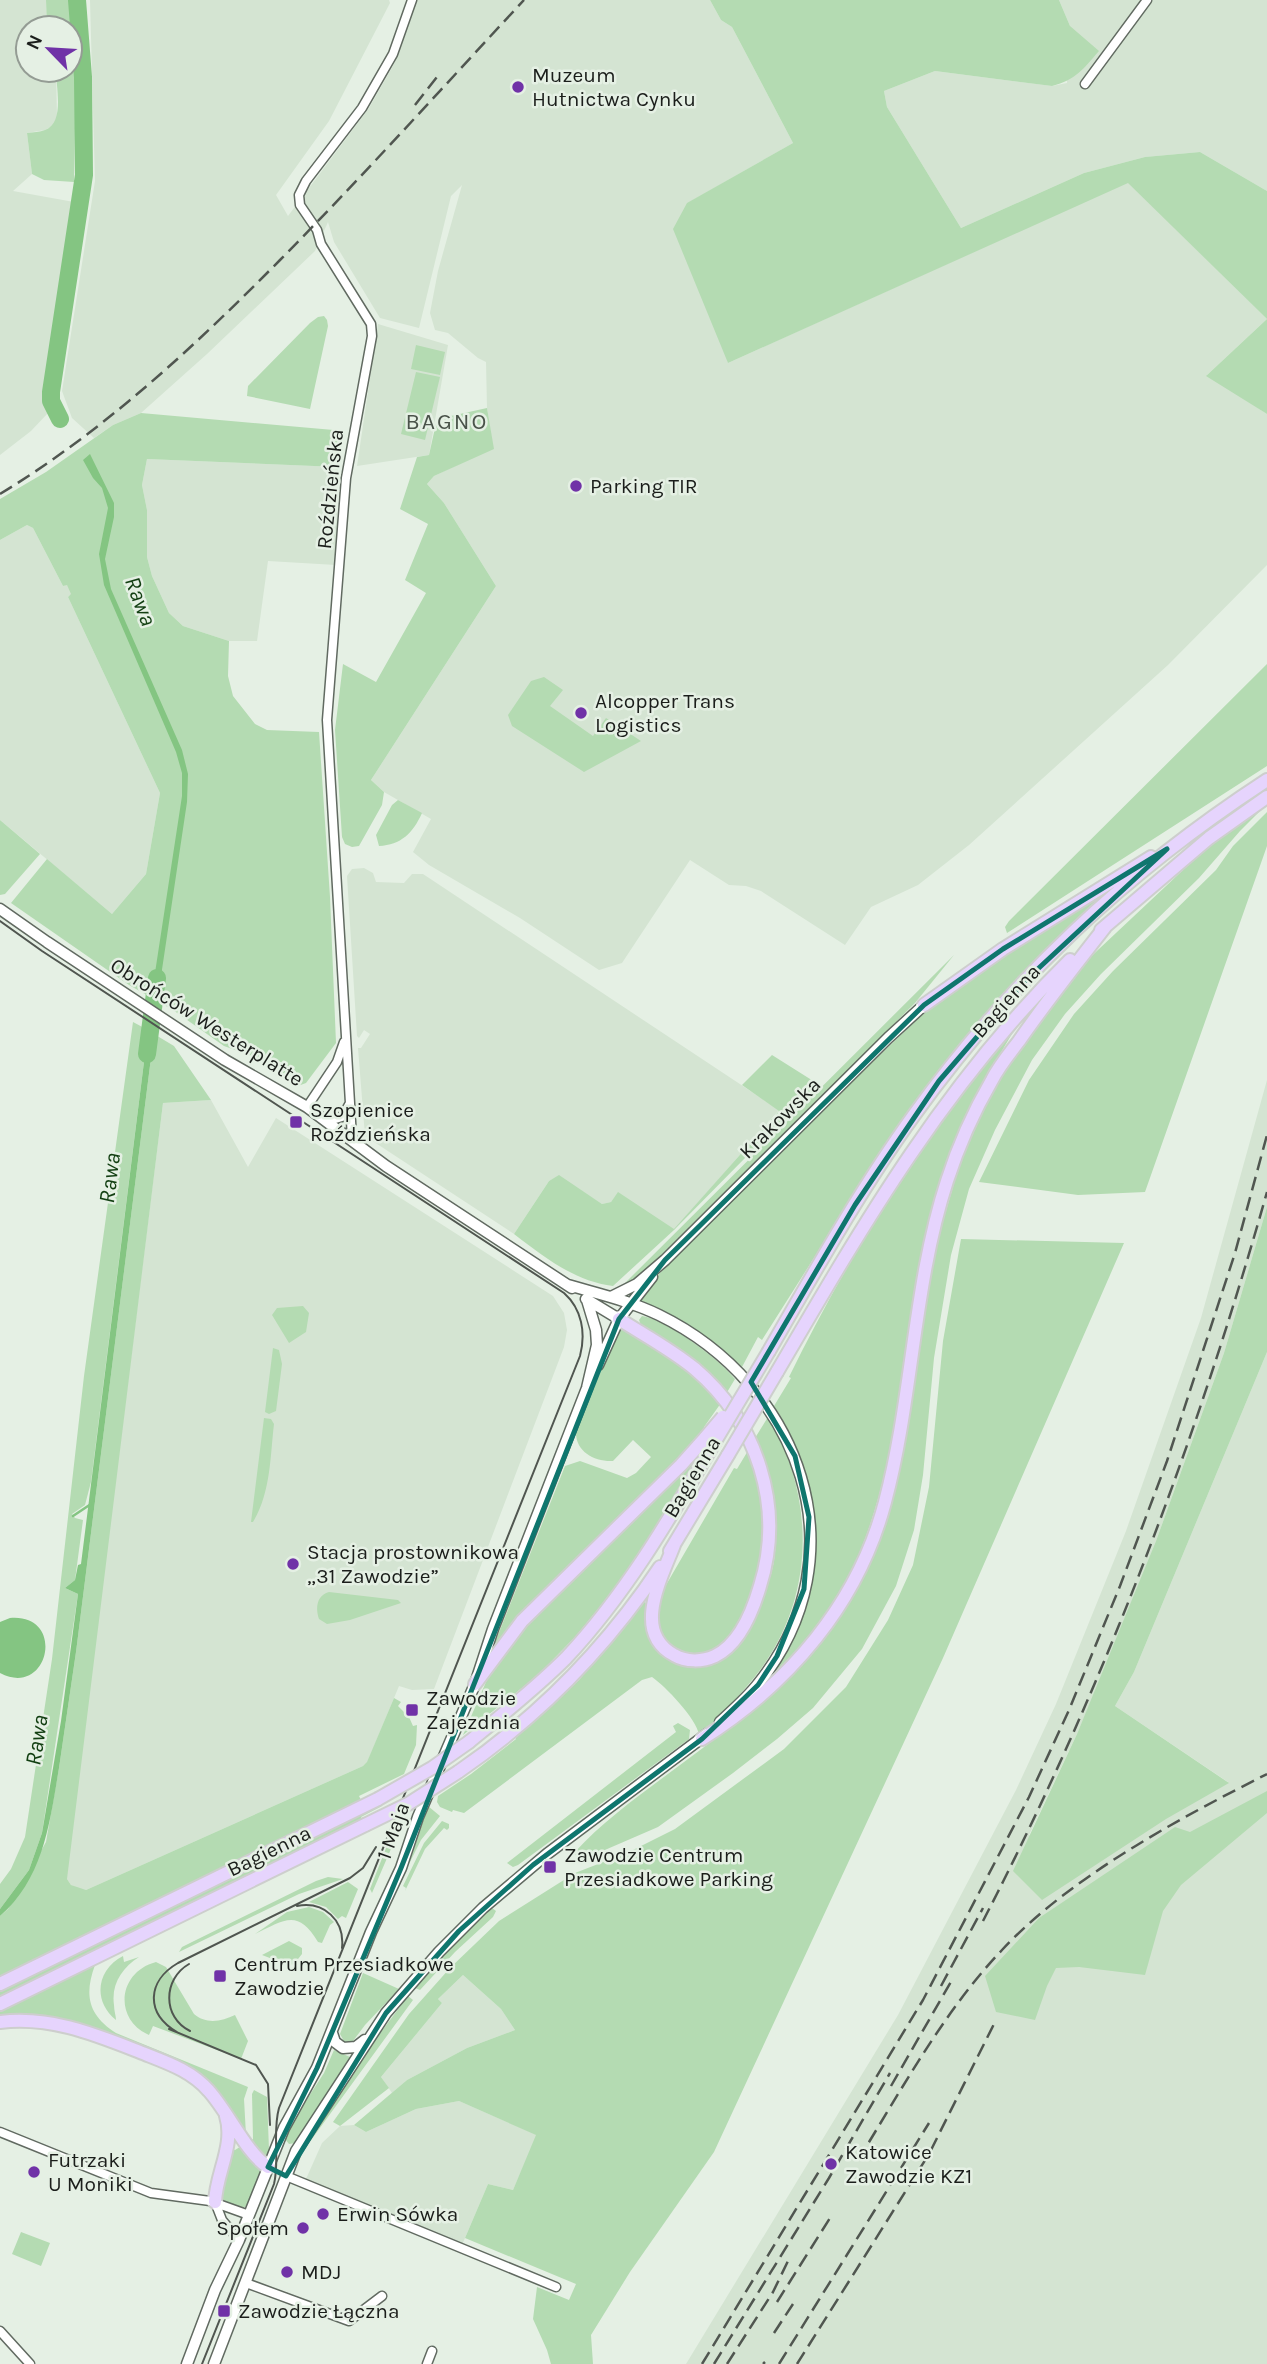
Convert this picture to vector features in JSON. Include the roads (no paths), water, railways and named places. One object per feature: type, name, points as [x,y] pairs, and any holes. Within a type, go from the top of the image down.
[{"type":"main road","name":"Bagienna","points":[[0,1984],[378,1799],[432,1768],[469,1742],[538,1684],[591,1629],[653,1546],[710,1440],[745,1393],[875,1173],[914,1116],[988,1019],[1101,905],[1167,849],[1267,780]]},
{"type":"main road","name":"Bagienna","points":[[0,2004],[408,1804],[458,1772],[541,1707],[579,1670],[633,1605],[674,1545],[876,1205],[930,1124],[989,1047],[1054,976],[1105,927],[1209,838],[1267,797]]},
{"type":"main road","points":[[925,1005],[1003,949],[1142,860],[1167,849]]},
{"type":"main road","points":[[702,1739],[733,1720],[796,1663],[842,1603],[860,1571],[885,1503],[921,1288],[947,1179],[992,1079],[1037,1014],[1105,927]]},
{"type":"main road","points":[[619,1319],[693,1368],[713,1386],[739,1420],[760,1464],[769,1520],[766,1566],[747,1620],[733,1641],[716,1656],[690,1661],[677,1657],[666,1651],[653,1630],[653,1604],[674,1545]]},
{"type":"main road","points":[[475,1684],[522,1621],[681,1465],[710,1440]]},
{"type":"main road","points":[[0,2022],[46,2022],[93,2033],[184,2071],[208,2089],[254,2155],[268,2167]]},
{"type":"main road","points":[[215,2202],[228,2145],[225,2112]]},
{"type":"street","name":"Roździeńska","points":[[352,1139],[327,720],[346,478],[372,324],[321,244],[317,230],[300,205],[299,195],[306,181],[362,108],[393,54],[412,0]]},
{"type":"street","points":[[1085,84],[1147,0]]},
{"type":"street","name":"Obrońców Westerplatte","points":[[0,908],[47,943],[225,1060],[329,1121],[386,1166],[619,1319]]},
{"type":"street","name":"Krakowska","points":[[611,1297],[637,1283],[665,1260],[888,1038],[925,1005]]},
{"type":"street","name":"Roździeńska","points":[[307,1107],[337,1062],[346,1035]]},
{"type":"street","points":[[329,1121],[342,1117],[350,1103]]},
{"type":"street","name":"Krakowska","points":[[587,1388],[619,1319],[665,1260]]},
{"type":"street","name":"Obrońców Westerplatte","points":[[568,1285],[631,1303],[685,1330],[723,1358],[759,1394],[785,1434],[802,1479],[810,1531],[807,1576],[797,1612],[777,1656],[758,1685],[702,1739]]},
{"type":"street","name":"1 Maja","points":[[187,2364],[215,2290],[239,2240],[284,2128],[317,2068],[371,1932],[401,1868],[418,1817],[475,1684],[493,1629],[587,1388],[597,1345],[596,1330],[587,1300]]},
{"type":"street","points":[[214,2364],[301,2142],[386,2013],[417,1976],[483,1908],[547,1854],[702,1739]]},
{"type":"street","points":[[331,2032],[335,2042],[343,2048],[356,2046],[370,2036]]},
{"type":"street","points":[[0,2132],[151,2193],[215,2202],[249,2215]]},
{"type":"street","points":[[268,2167],[556,2287]]},
{"type":"street","points":[[215,2202],[222,2220],[239,2240]]},
{"type":"street","points":[[246,2283],[349,2321],[382,2296]]},
{"type":"street","points":[[0,2331],[30,2364]]},
{"type":"street","points":[[427,2364],[432,2351]]},
{"type":"waterway","name":"Rawa","points":[[60,419],[51,401],[51,392],[84,175],[83,77],[77,0]]},
{"type":"waterway","name":"Rawa","points":[[147,1054],[157,978]]},
{"type":"waterway","points":[[73,1516],[91,1504]]},
{"type":"tram line","points":[[0,921],[564,1293],[575,1306],[581,1322],[583,1339],[580,1356],[279,2108],[274,2184],[202,2364]]},
{"type":"tram line","points":[[177,2032],[159,2016],[155,2007],[156,1988],[168,1970],[350,1878],[363,1868],[376,1847]]},
{"type":"tram line","points":[[297,1906],[316,1907],[331,1915],[340,1929],[342,1948]]},
{"type":"tram line","points":[[189,1964],[174,1979],[169,1998],[174,2017],[190,2031]]},
{"type":"tram line","points":[[169,2029],[256,2065],[268,2084],[270,2125]]},
{"type":"railway","points":[[0,494],[76,443],[112,415],[215,324],[342,196],[524,0]]},
{"type":"railway","points":[[415,105],[440,73]]},
{"type":"railway","points":[[702,2364],[923,2000],[1029,1797],[1069,1710],[1167,1461],[1235,1253],[1267,1135]]},
{"type":"railway","points":[[983,1921],[1068,1745],[1143,1564],[1210,1379],[1267,1192]]},
{"type":"railway","points":[[858,2160],[925,2051],[961,1999],[1002,1950],[1029,1923],[1092,1874],[1162,1830],[1267,1774]]},
{"type":"railway","points":[[941,1986],[983,1908]]},
{"type":"railway","points":[[891,2086],[952,1980]]},
{"type":"railway","points":[[797,2364],[929,2154],[994,2024]]},
{"type":"railway","points":[[714,2364],[829,2178],[890,2073]]},
{"type":"railway","points":[[779,2364],[929,2123]]},
{"type":"railway","points":[[777,2302],[830,2218]]},
{"type":"railway","points":[[727,2364],[773,2292],[788,2261]]},
{"type":"railway","points":[[774,2333],[793,2304]]},
{"type":"place","name":"Muzeum Hutnictwa Cynku","points":[[518,87]]},
{"type":"place","name":"Parking TIR","points":[[576,486]]},
{"type":"place","name":"Alcopper Trans Logistics","points":[[581,713]]},
{"type":"place","name":"Szopienice Roździeńska","points":[[296,1122]]},
{"type":"place","name":"Stacja prostownikowa „31 Zawodzie”","points":[[293,1564]]},
{"type":"place","name":"Zawodzie Zajezdnia","points":[[412,1710]]},
{"type":"place","name":"Zawodzie Centrum Przesiadkowe Parking","points":[[550,1867]]},
{"type":"place","name":"Centrum Przesiadkowe Zawodzie","points":[[220,1976]]},
{"type":"place","name":"Katowice Zawodzie KZ1","points":[[831,2164]]},
{"type":"place","name":"Futrzaki U Moniki","points":[[34,2172]]},
{"type":"place","name":"Erwin Sówka","points":[[323,2214]]},
{"type":"place","name":"Społem","points":[[303,2228]]},
{"type":"place","name":"MDJ","points":[[287,2272]]},
{"type":"place","name":"Zawodzie Łączna","points":[[224,2311]]},
{"type":"district","name":"BAGNO","points":[[447,421]]}]
